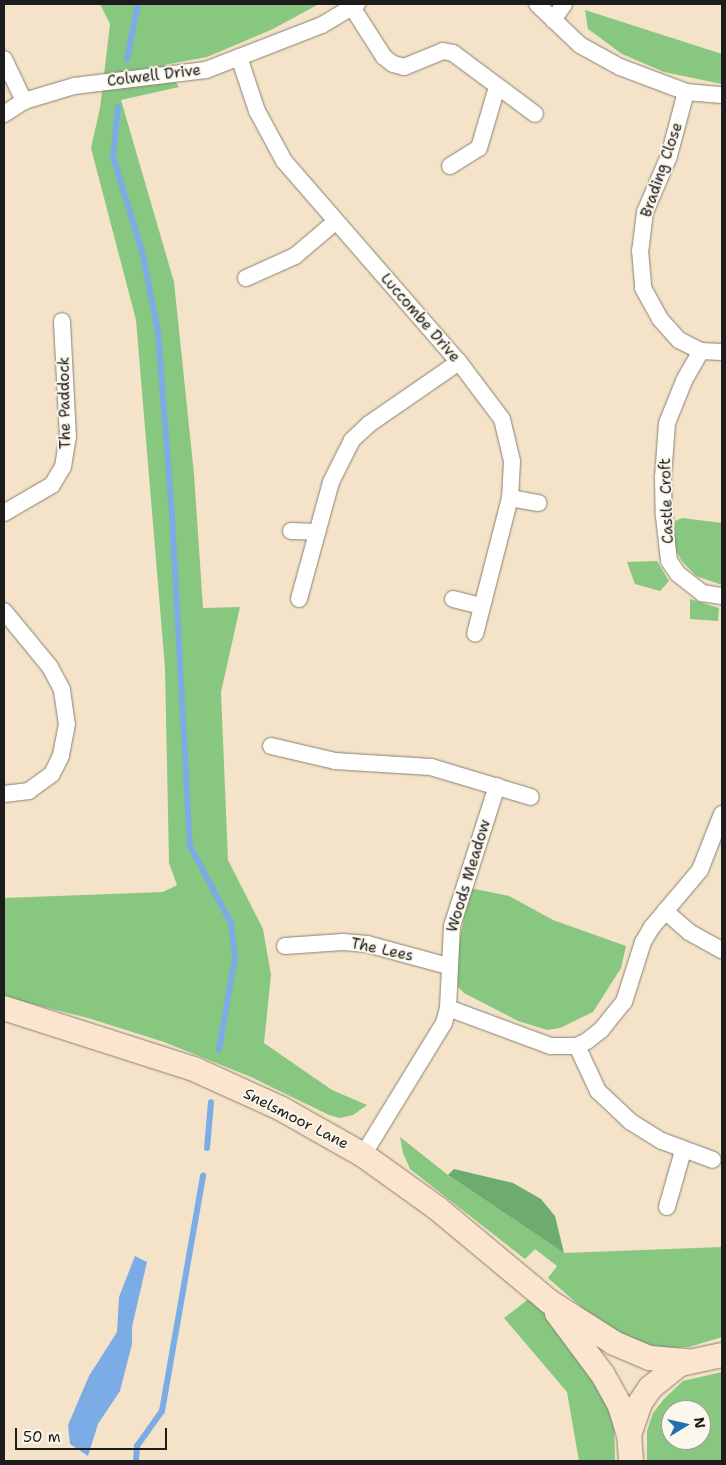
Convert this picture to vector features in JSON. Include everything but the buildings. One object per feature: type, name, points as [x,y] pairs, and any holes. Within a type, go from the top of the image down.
[{"type":"street","points":[[537,4],[580,45],[598,56],[686,92],[722,95]]},
{"type":"street","points":[[553,20],[564,4]]},
{"type":"street","points":[[354,5],[384,58],[393,64],[404,68],[443,51],[453,53],[535,114]]},
{"type":"street","name":"Colwell Drive","points":[[4,114],[24,101],[74,86],[206,70],[322,25],[354,5]]},
{"type":"street","name":"Luccombe Drive","points":[[239,57],[257,111],[284,161],[335,222],[459,362],[502,419],[512,461],[510,498],[474,634]]},
{"type":"street","points":[[4,59],[24,101]]},
{"type":"street","points":[[450,166],[478,148],[497,86]]},
{"type":"street","name":"Brading Close","points":[[686,92],[669,156],[645,212],[640,250],[643,288],[660,318],[679,340],[701,351],[722,352]]},
{"type":"street","points":[[246,278],[295,256],[335,222]]},
{"type":"street","name":"The Paddock","points":[[4,513],[52,485],[63,467],[68,437],[62,321]]},
{"type":"street","name":"Castle Croft","points":[[701,351],[684,380],[667,422],[663,477],[664,516],[669,561],[678,574],[702,593],[722,596]]},
{"type":"street","points":[[299,598],[316,532],[340,460],[352,440],[369,424],[459,362]]},
{"type":"street","points":[[510,498],[540,503]]},
{"type":"street","points":[[291,532],[316,532]]},
{"type":"street","points":[[453,599],[482,606]]},
{"type":"street","points":[[4,611],[50,666],[62,690],[67,724],[61,756],[52,774],[29,791],[4,794]]},
{"type":"street","points":[[271,746],[335,760],[431,767],[531,797]]},
{"type":"street","name":"Woods Meadow","points":[[363,1155],[444,1024],[448,1008],[448,966],[452,926],[497,786]]},
{"type":"street","points":[[448,1008],[536,1042],[558,1047],[577,1046],[601,1030],[624,1002],[644,942],[665,910],[700,870],[722,814]]},
{"type":"street","points":[[665,910],[690,932],[722,950]]},
{"type":"street","name":"The Lees","points":[[285,946],[343,942],[367,944],[448,966]]},
{"type":"street","name":"Snelsmoor Lane","points":[[4,1008],[194,1069],[280,1108],[363,1155],[444,1214],[550,1302],[614,1342],[634,1352],[662,1360],[688,1361]]},
{"type":"street","points":[[577,1046],[591,1081],[602,1096],[646,1133],[683,1150],[713,1160]]},
{"type":"street","points":[[667,1207],[683,1150]]},
{"type":"street","name":"Snelsmoor Lane","points":[[550,1302],[603,1375],[620,1406],[629,1435]]},
{"type":"street","points":[[631,1461],[629,1435],[645,1393],[659,1378],[688,1361],[721,1354]]},
{"type":"green space","points":[[100,4],[319,4],[273,29],[207,57],[164,65],[179,87],[121,100],[174,282],[194,474],[203,608],[240,607],[221,692],[228,860],[263,929],[271,975],[264,1043],[332,1090],[367,1105],[353,1115],[340,1118],[329,1115],[251,1077],[164,1042],[88,1018],[4,997],[4,898],[163,892],[177,885],[169,863],[165,668],[136,320],[91,148],[100,108],[110,24]]},
{"type":"green space","points":[[585,10],[722,54],[722,84],[664,72],[622,54],[588,29]]},
{"type":"green space","points":[[682,518],[722,523],[722,585],[696,576],[681,560],[675,548],[675,521]]},
{"type":"green space","points":[[657,561],[669,581],[660,591],[635,584],[627,562]]},
{"type":"green space","points":[[690,599],[719,608],[718,621],[690,619]]},
{"type":"green space","points":[[470,888],[509,896],[553,920],[626,946],[621,968],[593,1012],[560,1028],[547,1030],[518,1021],[464,993],[458,987],[458,947]]},
{"type":"green space","points":[[400,1137],[448,1175],[564,1253],[722,1247],[722,1337],[689,1347],[669,1348],[643,1344],[602,1325],[548,1278],[557,1266],[535,1249],[525,1259],[410,1169],[403,1153]]},
{"type":"green space","points":[[454,1169],[513,1183],[541,1199],[555,1216],[564,1253],[448,1175]]},
{"type":"green space","points":[[531,1297],[570,1339],[614,1412],[615,1461],[579,1461],[567,1392],[504,1318]]},
{"type":"green space","points":[[722,1372],[722,1461],[647,1461],[647,1431],[653,1413],[661,1403],[661,1450],[711,1450],[711,1400],[664,1399],[683,1381]]},
{"type":"water","points":[[135,1256],[147,1262],[132,1327],[132,1344],[120,1391],[98,1424],[88,1456],[70,1444],[68,1425],[89,1376],[117,1332],[119,1297]]},
{"type":"waterway","points":[[127,59],[138,4]]},
{"type":"waterway","points":[[118,107],[113,157],[142,251],[158,332],[172,516],[190,846],[231,923],[235,957],[219,1050]]},
{"type":"waterway","points":[[207,1148],[211,1102]]},
{"type":"waterway","points":[[136,1461],[137,1446],[162,1411],[203,1176]]}]
